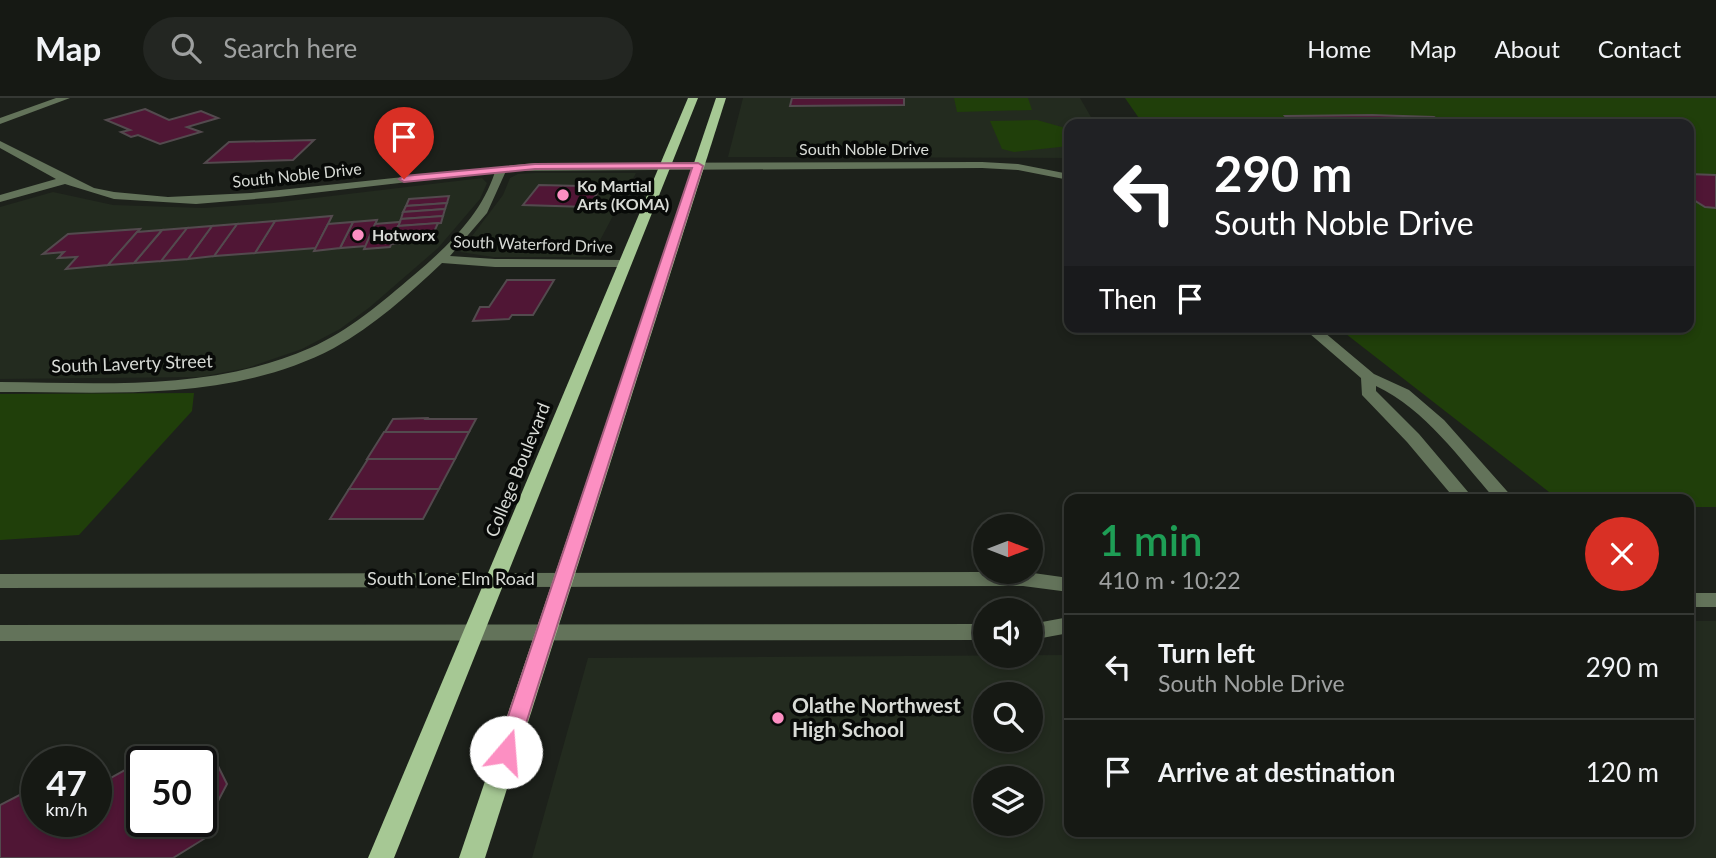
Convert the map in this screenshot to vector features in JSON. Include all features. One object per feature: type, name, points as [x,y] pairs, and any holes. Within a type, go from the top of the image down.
[{"type":"main road","name":"College Boulevard","points":[[381,858],[693,98]]},
{"type":"main road","points":[[472,858],[721,98]]},
{"type":"street","points":[[0,121],[65,98]]},
{"type":"street","name":"South Noble Drive","points":[[0,144],[66,180],[91,190],[116,195],[189,200],[274,194],[502,168],[982,165],[1018,167],[1064,176]]},
{"type":"street","name":"South Laverty Street","points":[[0,387],[196,384],[272,368],[317,351],[348,333],[397,296],[440,258],[468,229],[494,195],[502,168]]},
{"type":"street","points":[[0,199],[66,180]]},
{"type":"street","name":"South Waterford Drive","points":[[440,258],[495,263],[624,264]]},
{"type":"street","points":[[1316,333],[1369,377],[1404,393],[1438,422],[1501,494]]},
{"type":"street","points":[[1369,377],[1368,392],[1413,438],[1461,494]]},
{"type":"street","name":"South Lone Elm Road","points":[[0,581],[1023,579],[1064,584]]},
{"type":"street","points":[[1694,600],[1716,600]]},
{"type":"street","points":[[1043,630],[1064,626]]},
{"type":"street","points":[[0,633],[973,632]]},
{"type":"shaded area","points":[[743,98],[1080,98],[1092,119],[1064,119],[1064,158],[728,157]]},
{"type":"shaded area","points":[[636,173],[591,257],[493,257],[460,252],[503,195],[510,178],[518,174]]},
{"type":"shaded area","points":[[482,178],[487,183],[480,199],[438,248],[370,307],[340,329],[302,349],[247,368],[200,377],[0,379],[0,207],[53,192],[113,205],[203,208],[273,203]]},
{"type":"shaded area","name":"Olathe Northwest High School","points":[[1694,621],[1716,621],[1716,858],[532,858],[588,658],[973,656],[973,668],[1043,668],[1043,655],[1064,655],[1064,837],[1694,837]]},
{"type":"green space","points":[[954,98],[1028,98],[1032,110],[957,112]]},
{"type":"green space","points":[[1125,98],[1716,98],[1716,507],[1694,507],[1694,494],[1552,494],[1345,333],[1694,333],[1694,119],[1140,119]]},
{"type":"green space","points":[[1037,120],[1064,128],[1064,147],[1014,152],[1002,149],[990,121]]},
{"type":"green space","points":[[194,393],[192,411],[79,535],[0,540],[0,394]]},
{"type":"building","points":[[792,98],[904,98],[904,105],[790,106]]},
{"type":"building","points":[[145,109],[169,120],[201,111],[218,118],[187,127],[201,132],[160,144],[138,135],[131,137],[121,132],[130,130],[106,120]]},
{"type":"building","points":[[1372,115],[1437,119],[1288,119],[1285,116]]},
{"type":"building","points":[[314,140],[293,160],[205,163],[229,142]]},
{"type":"building","points":[[1694,174],[1716,175],[1716,208],[1705,207],[1694,200]]},
{"type":"building","name":"Ko Martial Arts (KOMA)","points":[[539,185],[602,186],[588,207],[523,205]]},
{"type":"building","points":[[449,196],[447,203],[406,206],[409,199]]},
{"type":"building","points":[[447,203],[445,209],[403,212],[406,206]]},
{"type":"building","points":[[445,209],[443,216],[401,219],[403,212]]},
{"type":"building","points":[[332,216],[316,248],[255,253],[275,221]]},
{"type":"building","points":[[443,216],[441,223],[398,226],[401,219]]},
{"type":"building","name":"Hotworx","points":[[377,220],[366,246],[340,248],[353,222]]},
{"type":"building","points":[[275,221],[255,253],[214,256],[237,224]]},
{"type":"building","points":[[353,222],[340,248],[314,251],[328,224]]},
{"type":"building","points":[[400,222],[390,247],[364,249],[375,224]]},
{"type":"building","points":[[438,223],[434,232],[427,236],[411,242],[391,244],[398,226]]},
{"type":"building","points":[[237,224],[214,256],[188,259],[212,226]]},
{"type":"building","points":[[212,226],[188,259],[161,261],[187,228]]},
{"type":"building","points":[[187,228],[161,261],[134,263],[162,230]]},
{"type":"building","points":[[140,229],[108,265],[66,269],[77,257],[58,258],[64,252],[43,254],[68,234]]},
{"type":"building","points":[[162,230],[134,263],[108,265],[137,232]]},
{"type":"building","points":[[507,280],[554,280],[533,315],[473,321],[480,307],[489,307]]},
{"type":"building","points":[[393,419],[476,419],[469,432],[385,432]]},
{"type":"building","points":[[384,432],[469,432],[455,459],[367,459]]},
{"type":"building","points":[[368,459],[455,459],[439,489],[349,489]]},
{"type":"building","points":[[349,489],[439,489],[423,519],[330,519]]},
{"type":"building","points":[[217,764],[227,784],[217,803]]},
{"type":"building","points":[[126,769],[126,837],[207,837],[173,858],[0,858],[0,805],[21,794],[21,837],[112,837],[112,777]]},
{"type":"place","name":"Ko Martial Arts (KOMA)","points":[[563,195]]},
{"type":"place","name":"Hotworx","points":[[358,235]]},
{"type":"place","name":"Olathe Northwest High School","points":[[778,718]]},
{"type":"route","points":[[404,179],[535,166],[698,166],[506,752]]}]
